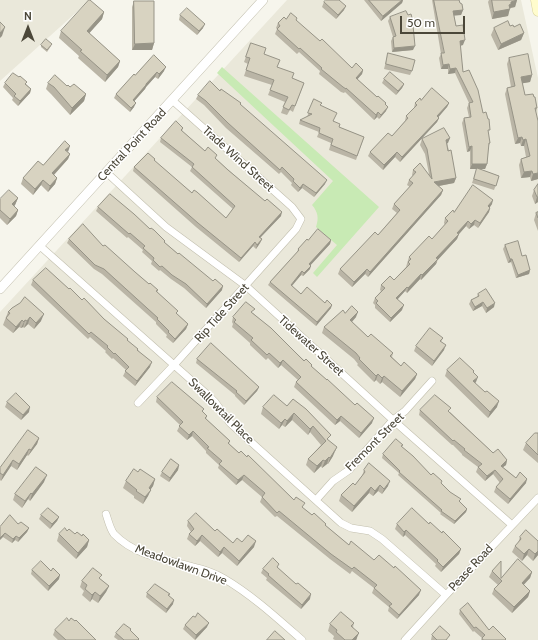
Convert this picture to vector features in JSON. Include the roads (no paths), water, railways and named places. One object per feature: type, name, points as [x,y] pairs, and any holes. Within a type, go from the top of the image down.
[{"type":"main road","points":[[536,0],[538,11]]},
{"type":"street","name":"Central Point Road","points":[[0,289],[263,0]]},
{"type":"street","name":"Trade Wind Street","points":[[172,100],[292,207],[301,219]]},
{"type":"street","name":"Tidewater Street","points":[[106,172],[166,226],[246,286],[393,420],[512,525]]},
{"type":"street","name":"Rip Tide Street","points":[[138,403],[246,286],[296,229],[301,219]]},
{"type":"street","name":"Swallowtail Place","points":[[40,246],[215,402],[230,423],[341,523],[351,528],[370,531],[382,539],[446,595]]},
{"type":"street","name":"Fremont Street","points":[[316,500],[333,481],[349,470],[393,420],[406,411],[432,381]]},
{"type":"street","name":"Pease Road","points":[[405,640],[538,498]]},
{"type":"street","name":"Meadowlawn Drive","points":[[106,514],[113,533],[128,544],[146,554],[169,562],[194,567],[221,577],[240,588],[261,604],[302,640]]}]
